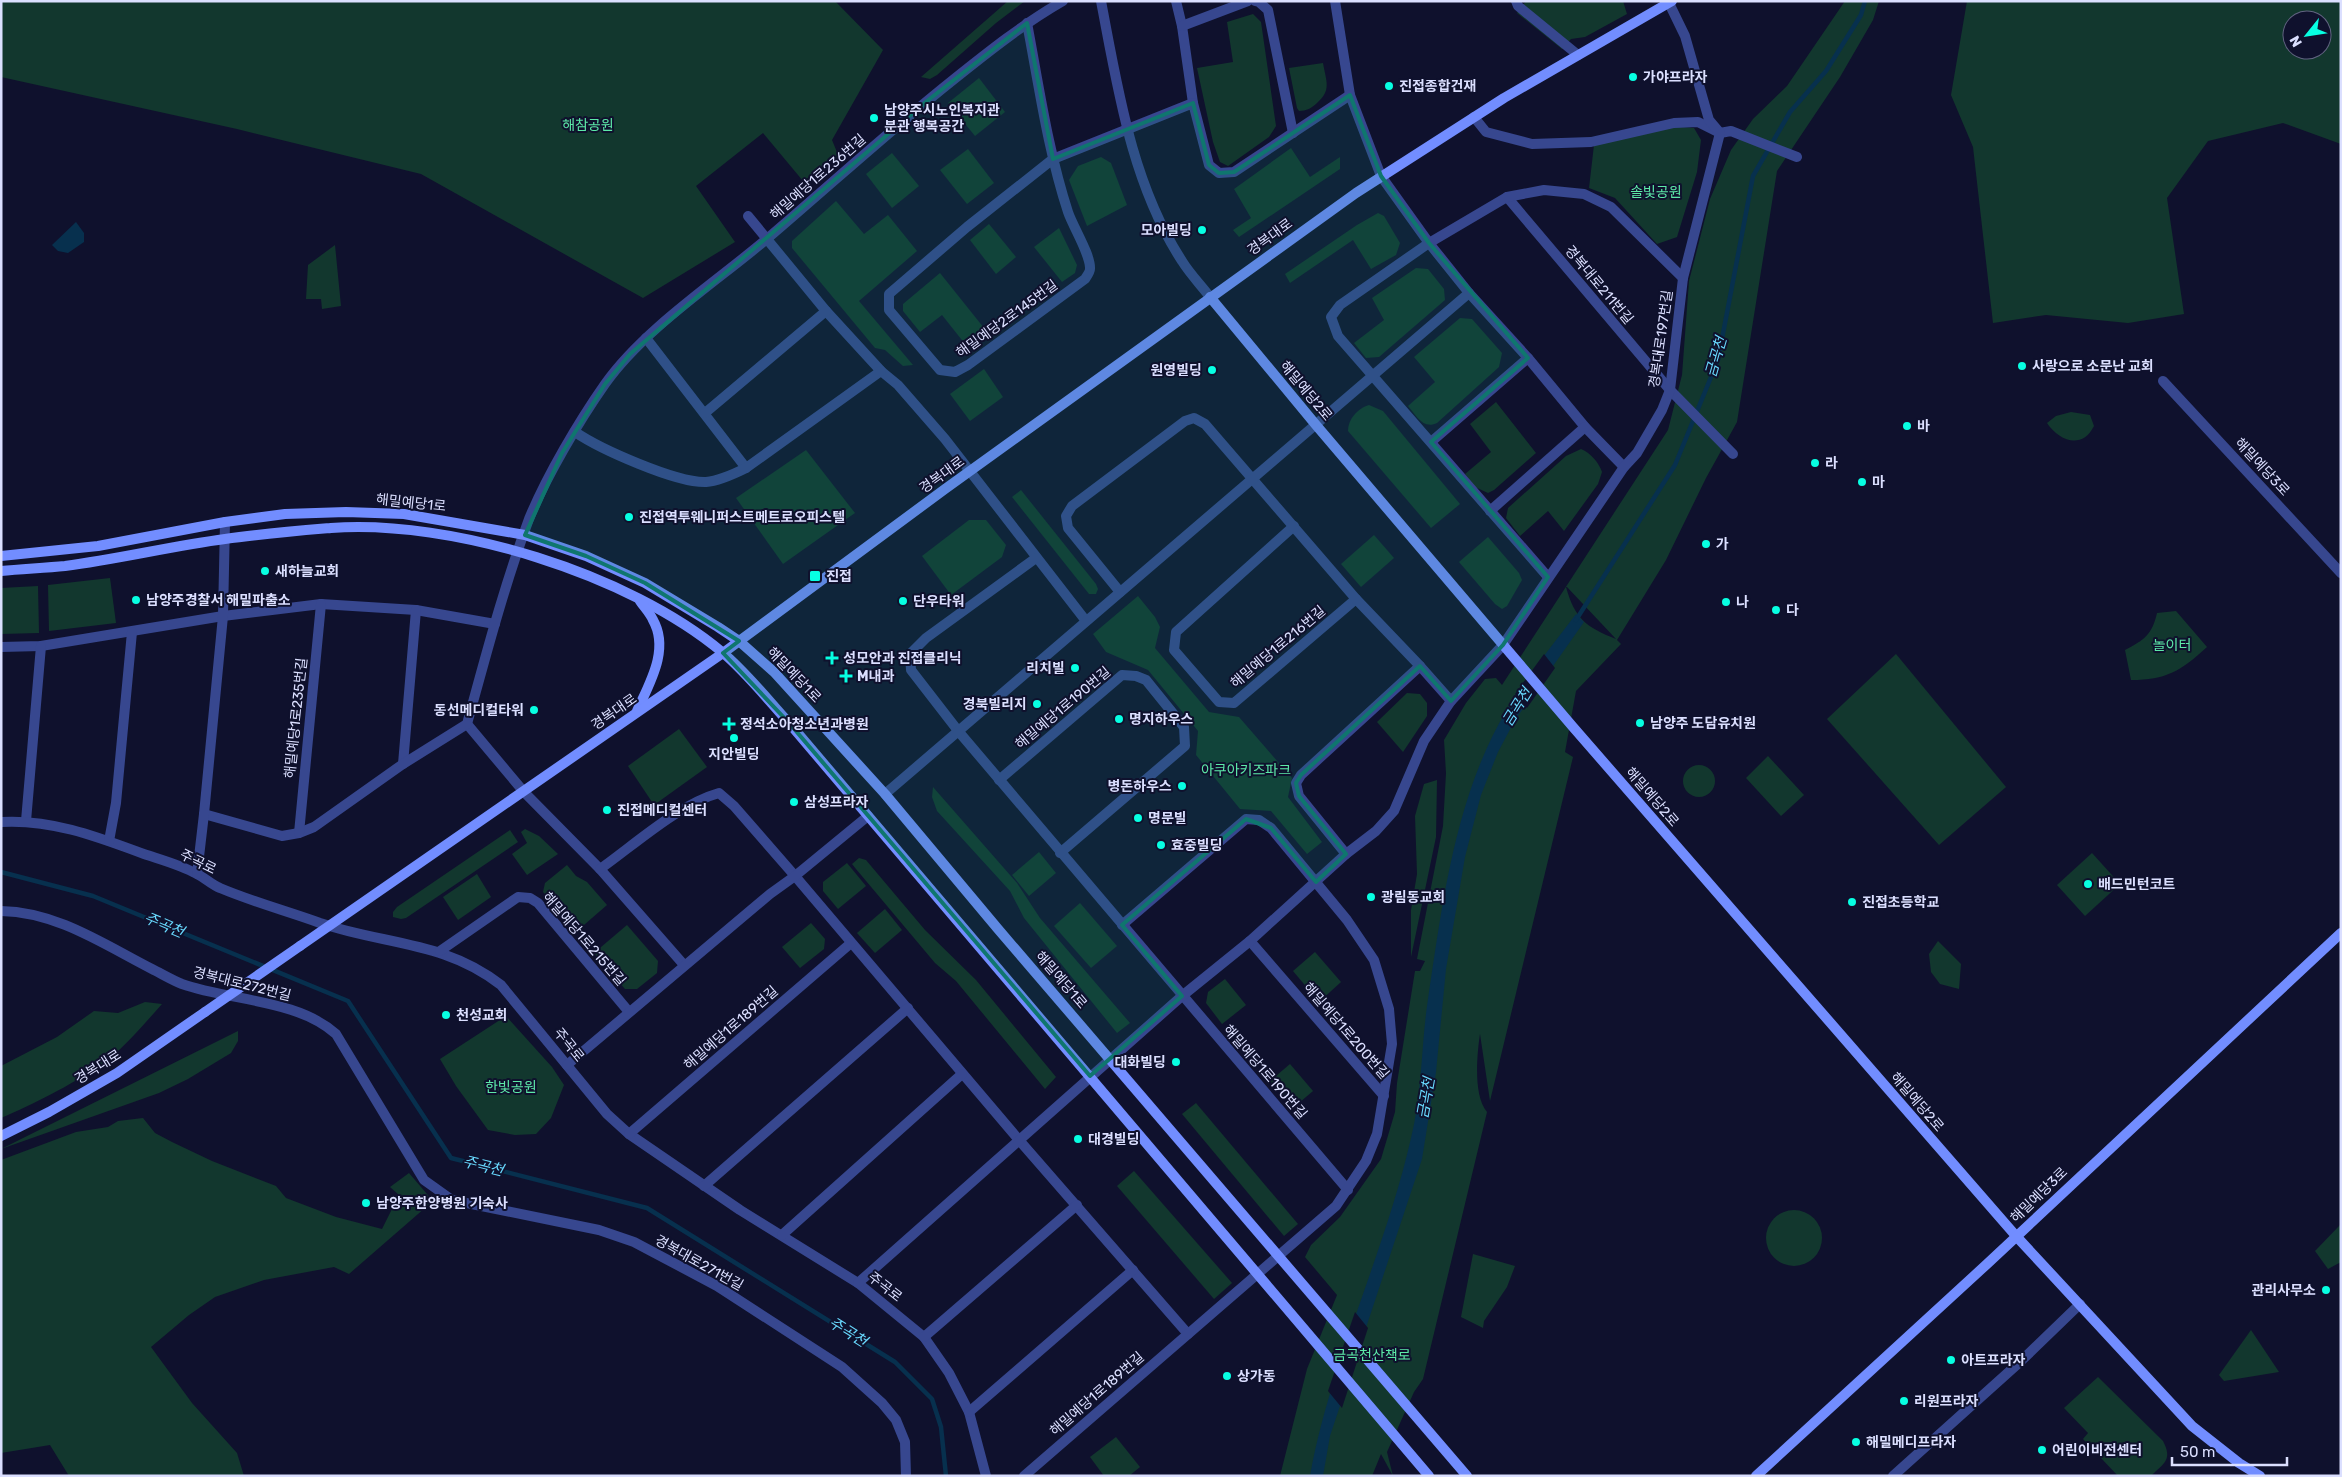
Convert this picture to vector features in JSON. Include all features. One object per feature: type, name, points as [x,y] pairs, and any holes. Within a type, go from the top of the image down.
[{"type":"street","name":"해밀예당1로236번길","points":[[525,535],[529,520],[562,453],[605,384],[646,338],[767,239],[927,102],[1027,23],[1063,1]]},
{"type":"street","name":"해밀예당2로","points":[[1101,1],[1127,130],[1158,216],[1183,263],[1316,425],[1573,727],[2016,1236],[2192,1426],[2239,1463],[2260,1476]]},
{"type":"street","points":[[1176,1],[1182,26],[1193,103],[1209,165],[1219,173],[1234,172],[1350,96]]},
{"type":"street","points":[[1182,26],[1248,1]]},
{"type":"street","points":[[1255,1],[1268,10],[1293,133]]},
{"type":"street","points":[[1334,1],[1350,96],[1381,176],[1428,243],[1469,293],[1528,358],[1585,427],[1624,467]]},
{"type":"street","points":[[1516,1],[1518,6],[1540,26],[1578,55]]},
{"type":"street","points":[[1670,2],[1685,36],[1710,120],[1720,133]]},
{"type":"street","name":"경복대로","points":[[1,1136],[49,1112],[117,1073],[328,925],[524,792],[740,641],[970,471],[1381,176],[1474,117],[1670,2]]},
{"type":"street","points":[[1027,23],[1053,159]]},
{"type":"street","points":[[1127,130],[1193,103]]},
{"type":"street","points":[[1474,117],[1486,132],[1532,144],[1591,142],[1674,123],[1698,122],[1720,133],[1731,131],[1797,157]]},
{"type":"street","name":"해밀예당2로145번길","points":[[1053,159],[1071,222],[1089,261],[1090,270],[1085,279],[968,365],[955,372],[940,370],[889,310],[889,294],[967,227],[1053,159],[1127,130]]},
{"type":"street","name":"경복대로197번길","points":[[1503,645],[1624,467],[1637,454],[1662,410],[1670,390],[1683,278],[1720,133]]},
{"type":"street","points":[[1548,577],[1338,336],[1331,317],[1340,305],[1428,243],[1508,197],[1544,190],[1584,194],[1611,207],[1683,278]]},
{"type":"street","name":"경복대로211번길","points":[[1508,197],[1670,390],[1733,454]]},
{"type":"street","name":"해밀예당1로236번길","points":[[748,216],[826,311],[881,371],[898,385],[970,471],[1086,621]]},
{"type":"street","points":[[885,794],[1469,293]]},
{"type":"street","points":[[705,413],[826,311]]},
{"type":"street","points":[[646,338],[746,468]]},
{"type":"street","points":[[1431,442],[1528,358]]},
{"type":"street","points":[[575,432],[593,444],[677,478],[706,482],[726,477],[746,468],[881,371]]},
{"type":"street","name":"해밀예당3로","points":[[2163,381],[2341,573]]},
{"type":"street","points":[[1120,592],[1068,528],[1066,516],[1072,506],[1185,420],[1194,418],[1205,424],[1356,599],[1420,666],[1451,702]]},
{"type":"street","points":[[1490,511],[1585,427]]},
{"type":"street","name":"해밀예당1로","points":[[1,556],[98,546],[225,522],[285,514],[380,512],[404,514],[525,535],[586,556],[645,583],[740,641],[774,672],[885,794],[998,929],[1467,1476]]},
{"type":"street","points":[[197,874],[223,616],[225,522]]},
{"type":"street","name":"해밀예당1로216번길","points":[[1294,526],[1176,632],[1174,650],[1180,658],[1219,702],[1234,703],[1356,599]]},
{"type":"street","name":"해밀예당1로","points":[[1,571],[65,566],[226,539],[334,528],[401,530],[449,536],[497,546],[519,553],[612,585],[674,619],[723,653],[790,724],[1258,1272],[1315,1343],[1429,1476]]},
{"type":"street","points":[[204,814],[282,836],[299,833],[314,827],[403,764],[467,724],[495,624],[525,535]]},
{"type":"street","name":"해밀예당1로190번길","points":[[1036,558],[926,638],[910,654],[911,670],[959,732],[1060,853],[1348,1190]]},
{"type":"street","points":[[636,713],[658,665],[659,641],[654,621],[638,598]]},
{"type":"street","points":[[1,647],[41,646],[223,616],[321,604],[416,610],[495,624]]},
{"type":"street","name":"해밀예당1로235번길","points":[[299,833],[321,604]]},
{"type":"street","points":[[403,764],[416,610]]},
{"type":"street","points":[[109,841],[116,803],[132,632]]},
{"type":"street","points":[[858,1283],[1090,1076],[1182,996],[1250,941],[1346,854],[1376,831],[1394,811],[1424,741],[1451,702],[1503,645]]},
{"type":"street","points":[[26,821],[41,646]]},
{"type":"street","points":[[1346,854],[1299,796],[1296,783],[1301,775],[1420,666]]},
{"type":"street","name":"해밀예당1로190번길","points":[[999,780],[1122,675],[1136,676],[1146,680],[1184,727],[1185,746],[1060,853]]},
{"type":"street","points":[[467,724],[524,792],[600,869],[684,965]]},
{"type":"street","points":[[600,869],[686,808],[704,797],[719,793],[734,806],[795,876],[962,1074],[1078,1205],[1188,1334]]},
{"type":"street","points":[[567,1065],[684,965],[868,816]]},
{"type":"street","points":[[1122,925],[1246,819],[1259,820],[1271,828],[1316,882]]},
{"type":"street","name":"주곡로","points":[[1,822],[26,821],[68,828],[109,841],[197,874],[218,887],[328,925],[440,952],[472,964],[501,985],[607,1114],[629,1134],[704,1186],[858,1283],[924,1337],[950,1374],[969,1412],[986,1476]]},
{"type":"street","name":"해밀예당1로200번길","points":[[1316,882],[1347,920],[1374,960],[1389,1008],[1392,1044],[1384,1096]]},
{"type":"street","name":"해밀예당1로215번길","points":[[440,952],[518,897],[530,898],[538,903],[629,1012]]},
{"type":"street","name":"경복대로272번길","points":[[1,910],[21,911],[48,918],[79,930],[182,984],[302,1014],[324,1023],[336,1034],[412,1163]]},
{"type":"street","name":"해밀예당3로","points":[[1756,1476],[2341,933]]},
{"type":"street","name":"해밀예당1로200번길","points":[[1250,941],[1384,1096]]},
{"type":"street","name":"해밀예당1로189번길","points":[[629,1134],[852,943]]},
{"type":"street","points":[[704,1186],[908,1008]]},
{"type":"street","points":[[782,1235],[962,1074]]},
{"type":"street","points":[[1279,1255],[1336,1206],[1348,1190],[1366,1161],[1377,1134],[1384,1096]]},
{"type":"street","name":"경복대로271번길","points":[[412,1163],[424,1180],[452,1200],[599,1230],[634,1242],[717,1286],[842,1367],[882,1403],[896,1420],[905,1442],[906,1476]]},
{"type":"street","points":[[924,1337],[1078,1205]]},
{"type":"street","name":"해밀예당1로189번길","points":[[1024,1476],[1279,1255]]},
{"type":"street","points":[[969,1412],[1133,1270]]},
{"type":"street","points":[[1893,1476],[2080,1304]]},
{"type":"highlighted area","points":[[1027,23],[1053,159],[1193,103],[1209,165],[1219,173],[1234,172],[1350,95],[1381,176],[1429,243],[1528,358],[1431,442],[1548,577],[1503,645],[1451,701],[1420,666],[1301,775],[1296,783],[1299,796],[1346,854],[1316,882],[1271,828],[1246,819],[1122,925],[1182,996],[1090,1076],[790,724],[723,653],[739,641],[645,583],[586,556],[525,535],[562,453],[605,384],[630,354],[927,101]]},
{"type":"green space","name":"해참공원","points":[[1,1],[835,1],[883,50],[832,140],[839,157],[803,181],[763,133],[696,186],[735,242],[643,298],[421,174],[237,129],[1,77]]},
{"type":"green space","points":[[1008,1],[1025,1],[996,23],[937,75],[930,79],[921,77]]},
{"type":"green space","points":[[1526,1],[1623,1],[1627,14],[1585,37],[1571,39],[1562,49],[1517,13]]},
{"type":"green space","name":"금곡천산책로","points":[[1845,1],[1879,1],[1873,20],[1840,77],[1777,171],[1737,422],[1706,478],[1666,560],[1617,640],[1621,644],[1576,691],[1565,752],[1573,757],[1490,1101],[1480,1034],[1477,1063],[1478,1086],[1487,1112],[1423,1379],[1414,1392],[1387,1452],[1393,1476],[1381,1454],[1372,1476],[1280,1476],[1307,1369],[1337,1295],[1305,1257],[1311,1245],[1340,1217],[1381,1159],[1395,1112],[1397,1083],[1415,971],[1420,971],[1425,961],[1417,959],[1443,826],[1446,773],[1444,740],[1466,703],[1485,679],[1496,678],[1502,685],[1668,430],[1682,375],[1689,281],[1710,199],[1731,150],[1753,119],[1787,86]],"holes":[[[1567,587],[1616,639],[1589,626],[1583,620],[1573,607]]]},
{"type":"green space","points":[[1967,1],[2341,1],[2341,144],[2283,123],[2208,141],[2167,198],[2184,314],[2128,323],[2046,315],[1993,323],[1973,147],[1951,95]]},
{"type":"green space","points":[[1253,14],[1261,22],[1276,126],[1269,137],[1228,166],[1220,162],[1213,142],[1197,68],[1233,62],[1227,22]]},
{"type":"green space","points":[[1323,63],[1327,85],[1325,94],[1313,106],[1299,111],[1289,68]]},
{"type":"green space","points":[[979,78],[1005,112],[975,136],[948,103]]},
{"type":"green space","name":"솔빛공원","points":[[1668,126],[1694,128],[1701,140],[1697,172],[1677,237],[1657,244],[1615,198],[1589,188],[1594,145]]},
{"type":"green space","points":[[1291,148],[1310,177],[1340,157],[1340,169],[1239,237],[1233,230],[1251,218],[1234,189]]},
{"type":"green space","points":[[968,149],[994,183],[967,204],[940,170]]},
{"type":"green space","points":[[892,153],[919,186],[892,208],[866,174]]},
{"type":"green space","points":[[1101,157],[1111,163],[1127,205],[1087,226],[1069,180],[1078,166]]},
{"type":"green space","points":[[836,201],[864,234],[888,215],[917,251],[859,301],[913,365],[903,366],[885,350],[875,348],[792,248],[792,241]]},
{"type":"green space","points":[[1378,213],[1384,216],[1400,243],[1396,255],[1371,269],[1353,240],[1290,283],[1285,274]]},
{"type":"green space","points":[[989,224],[1016,257],[996,274],[970,240]]},
{"type":"green space","points":[[1059,228],[1077,265],[1075,273],[1062,282],[1034,247]]},
{"type":"green space","points":[[335,245],[341,306],[322,309],[321,299],[306,299],[308,265]]},
{"type":"green space","points":[[1416,268],[1428,269],[1444,289],[1445,300],[1379,357],[1366,358],[1354,343],[1384,320],[1372,298]]},
{"type":"green space","points":[[940,273],[988,333],[969,349],[942,315],[920,332],[903,311],[903,304]]},
{"type":"green space","points":[[1460,318],[1472,319],[1502,353],[1499,367],[1437,423],[1428,425],[1420,421],[1408,406],[1435,382],[1414,357]]},
{"type":"green space","points":[[984,369],[1003,397],[970,421],[950,394]]},
{"type":"green space","points":[[1496,402],[1536,453],[1494,490],[1488,493],[1475,487],[1465,474],[1491,452],[1470,424]]},
{"type":"green space","points":[[1369,405],[1383,411],[1460,504],[1431,528],[1348,431],[1354,415]]},
{"type":"green space","points":[[2071,412],[2090,415],[2094,426],[2089,434],[2077,440],[2064,438],[2047,423],[2056,416]]},
{"type":"green space","points":[[1581,449],[1597,462],[1601,469],[1602,472],[1598,484],[1564,531],[1548,511],[1520,536],[1506,518],[1508,508],[1566,456]]},
{"type":"green space","points":[[806,450],[855,513],[783,564],[736,498]]},
{"type":"green space","points":[[1021,490],[1096,584],[1098,589],[1096,594],[1089,594],[1012,497]]},
{"type":"green space","points":[[969,520],[986,520],[1006,545],[1002,557],[951,595],[922,556]]},
{"type":"green space","points":[[1374,535],[1394,558],[1361,587],[1341,564]]},
{"type":"green space","points":[[1488,537],[1519,573],[1522,580],[1507,606],[1502,609],[1495,604],[1459,562]]},
{"type":"green space","points":[[110,578],[116,623],[49,631],[48,585]]},
{"type":"green space","points":[[38,586],[39,633],[1,634],[1,588]]},
{"type":"green space","name":"아쿠아키즈파크","points":[[1138,596],[1155,617],[1160,627],[1155,648],[1209,712],[1239,717],[1292,778],[1288,797],[1322,842],[1307,854],[1271,811],[1240,809],[1196,755],[1198,731],[1148,670],[1106,652],[1093,634]]},
{"type":"green space","name":"놀이터","points":[[2176,611],[2207,647],[2181,668],[2164,676],[2131,680],[2125,650],[2150,632],[2157,613]]},
{"type":"green space","points":[[1896,654],[2006,787],[1939,845],[1827,719]]},
{"type":"green space","points":[[1407,693],[1420,694],[1427,703],[1427,716],[1403,752],[1377,722]]},
{"type":"green space","points":[[679,729],[707,767],[654,805],[628,766]]},
{"type":"green space","points":[[1768,756],[1804,795],[1781,816],[1746,778]]},
{"type":"green space","points":[[1699,765],[1705,766],[1710,770],[1714,775],[1714,787],[1710,792],[1705,796],[1699,797],[1693,796],[1688,792],[1684,787],[1683,781],[1684,775],[1688,770],[1693,766]]},
{"type":"green space","points":[[1437,780],[1436,837],[1411,957],[1411,910],[1417,874],[1415,816],[1424,784]]},
{"type":"green space","points":[[933,787],[1017,883],[1040,918],[1130,1023],[1117,1033],[1024,918],[1010,891],[937,811],[932,797]]},
{"type":"green space","points":[[525,829],[539,836],[558,854],[527,875],[512,854],[527,843],[521,832]]},
{"type":"green space","points":[[510,830],[518,842],[406,918],[393,917],[393,912],[397,907]]},
{"type":"green space","points":[[1039,852],[1056,873],[1029,896],[1012,875]]},
{"type":"green space","name":"배드민턴코트","points":[[2092,853],[2120,884],[2085,916],[2057,885]]},
{"type":"green space","points":[[859,858],[866,860],[925,930],[976,980],[1056,1077],[1045,1089],[956,981],[935,963],[856,869],[852,864]]},
{"type":"green space","points":[[847,863],[866,886],[838,909],[823,891],[823,882]]},
{"type":"green space","points":[[567,865],[576,876],[587,882],[607,905],[577,931],[543,892],[545,883]]},
{"type":"green space","points":[[477,874],[491,897],[458,920],[443,897]]},
{"type":"green space","points":[[1080,903],[1117,946],[1091,968],[1054,926]]},
{"type":"green space","points":[[885,909],[902,930],[875,953],[857,933]]},
{"type":"green space","points":[[811,923],[825,939],[824,949],[800,968],[782,947]]},
{"type":"green space","points":[[627,925],[658,961],[657,973],[637,989],[625,989],[594,953]]},
{"type":"green space","points":[[1938,941],[1961,964],[1959,989],[1940,984],[1931,972],[1929,954]]},
{"type":"green space","points":[[1315,952],[1341,982],[1319,1002],[1293,971]]},
{"type":"green space","points":[[1225,979],[1246,1005],[1222,1024],[1206,1003],[1208,992]]},
{"type":"green space","points":[[145,1002],[162,1004],[108,1060],[64,1087],[1,1118],[1,1066],[57,1037],[94,1011],[118,1013]]},
{"type":"green space","name":"한빛공원","points":[[506,1016],[552,1067],[564,1085],[551,1118],[536,1134],[515,1135],[488,1130],[456,1086],[440,1059]]},
{"type":"green space","points":[[238,1031],[238,1041],[231,1053],[188,1079],[159,1093],[1,1149]]},
{"type":"green space","points":[[1290,1064],[1313,1091],[1293,1108],[1270,1081]]},
{"type":"green space","points":[[1196,1103],[1298,1224],[1284,1236],[1182,1114]]},
{"type":"green space","points":[[143,1118],[155,1133],[172,1142],[212,1161],[276,1186],[286,1198],[336,1217],[382,1229],[399,1195],[390,1187],[409,1173],[433,1201],[349,1274],[334,1267],[264,1280],[215,1297],[189,1315],[151,1347],[192,1403],[237,1453],[244,1476],[69,1476],[50,1445],[1,1453],[1,1160],[76,1132],[108,1127],[118,1121]]},
{"type":"green space","points":[[1134,1171],[1232,1283],[1214,1299],[1117,1186]]},
{"type":"green space","points":[[1788,1210],[1800,1210],[1814,1218],[1822,1232],[1820,1249],[1814,1258],[1800,1266],[1788,1266],[1778,1261],[1771,1254],[1766,1244],[1766,1232],[1771,1222],[1778,1215]]},
{"type":"green space","points":[[2341,1224],[2341,1262],[2328,1269],[2315,1251]]},
{"type":"green space","points":[[1473,1254],[1515,1266],[1507,1287],[1484,1321],[1483,1328],[1461,1317]]},
{"type":"green space","points":[[2251,1330],[2279,1372],[2224,1381],[2219,1375]]},
{"type":"green space","points":[[2098,1377],[2163,1441],[2167,1453],[2166,1461],[2151,1476],[2118,1476],[2083,1439],[2088,1433],[2064,1408]]},
{"type":"green space","points":[[1116,1437],[1140,1467],[1129,1476],[1104,1476],[1090,1457]]},
{"type":"water","points":[[76,222],[84,233],[84,242],[68,253],[58,251],[52,245]]},
{"type":"water","name":"금곡천","points":[[1576,614],[1584,622],[1515,720],[1498,752],[1481,795],[1465,857],[1446,969],[1436,1072],[1422,1159],[1330,1436],[1323,1476],[1310,1476],[1331,1390],[1387,1223],[1415,1122],[1425,1022],[1438,931],[1462,817],[1488,745],[1506,711],[1530,674]]},
{"type":"pier","points":[[1544,654],[1555,668],[1527,708],[1515,694]]},
{"type":"pier","points":[[1355,1312],[1368,1328],[1342,1408],[1328,1391]]},
{"type":"waterway","name":"금곡천","points":[[1576,620],[1675,465],[1718,360],[1753,176],[1790,112],[1826,71],[1861,15],[1865,1]]},
{"type":"waterway","name":"주곡천","points":[[1,872],[93,896],[348,1001],[451,1158],[647,1208],[895,1362],[932,1399],[941,1427],[946,1476]]},
{"type":"place","name":"가야프라자","points":[[1633,77]]},
{"type":"place","name":"진접종합건재","points":[[1389,86]]},
{"type":"place","name":"남양주시노인복지관 분관 행복공간","points":[[874,118]]},
{"type":"place","name":"모아빌딩","points":[[1202,230]]},
{"type":"place","name":"사랑으로 소문난 교회","points":[[2022,366]]},
{"type":"place","name":"원영빌딩","points":[[1212,370]]},
{"type":"place","name":"바","points":[[1907,426]]},
{"type":"place","name":"라","points":[[1815,463]]},
{"type":"place","name":"마","points":[[1862,482]]},
{"type":"place","name":"진접역투웨니퍼스트메트로오피스텔","points":[[629,517]]},
{"type":"place","name":"가","points":[[1706,544]]},
{"type":"place","name":"새하늘교회","points":[[265,571]]},
{"type":"place","name":"진접","points":[[815,576]]},
{"type":"place","name":"남양주경찰서 해밀파출소","points":[[136,600]]},
{"type":"place","name":"단우타워","points":[[903,601]]},
{"type":"place","name":"나","points":[[1726,602]]},
{"type":"place","name":"다","points":[[1776,610]]},
{"type":"place","name":"성모안과 진접클리닉","points":[[832,658]]},
{"type":"place","name":"리치빌","points":[[1075,668]]},
{"type":"place","name":"M내과","points":[[846,676]]},
{"type":"place","name":"경북빌리지","points":[[1037,704]]},
{"type":"place","name":"동선메디컬타워","points":[[534,710]]},
{"type":"place","name":"명지하우스","points":[[1119,719]]},
{"type":"place","name":"남양주 도담유치원","points":[[1640,723]]},
{"type":"place","name":"정석소아청소년과병원","points":[[729,724]]},
{"type":"place","name":"지안빌딩","points":[[734,738]]},
{"type":"place","name":"병돈하우스","points":[[1182,786]]},
{"type":"place","name":"삼성프라자","points":[[794,802]]},
{"type":"place","name":"진접메디컬센터","points":[[607,810]]},
{"type":"place","name":"명문빌","points":[[1138,818]]},
{"type":"place","name":"효중빌딩","points":[[1161,845]]},
{"type":"place","name":"배드민턴코트","points":[[2088,884]]},
{"type":"place","name":"광림동교회","points":[[1371,897]]},
{"type":"place","name":"진접초등학교","points":[[1852,902]]},
{"type":"place","name":"천성교회","points":[[446,1015]]},
{"type":"place","name":"대화빌딩","points":[[1176,1062]]},
{"type":"place","name":"대경빌딩","points":[[1078,1139]]},
{"type":"place","name":"남양주한양병원 기숙사","points":[[366,1203]]},
{"type":"place","name":"관리사무소","points":[[2326,1290]]},
{"type":"place","name":"아트프라자","points":[[1951,1360]]},
{"type":"place","name":"상가동","points":[[1227,1376]]},
{"type":"place","name":"리원프라자","points":[[1904,1401]]},
{"type":"place","name":"해밀메디프라자","points":[[1856,1442]]},
{"type":"place","name":"어린이비전센터","points":[[2042,1450]]}]
